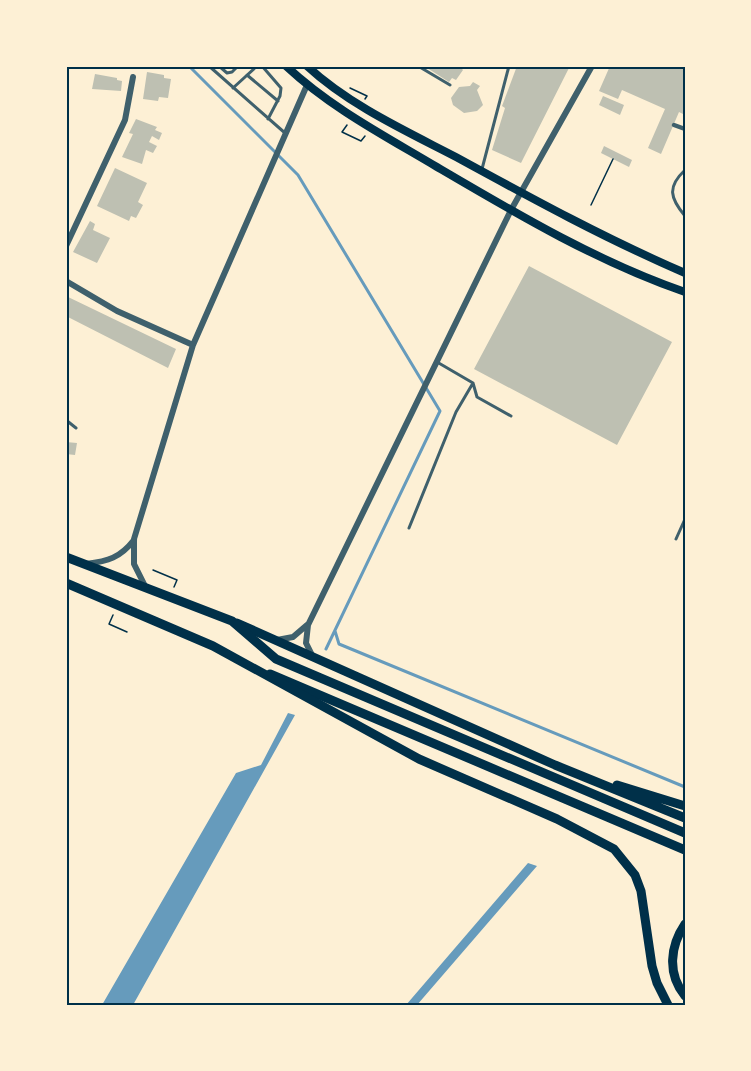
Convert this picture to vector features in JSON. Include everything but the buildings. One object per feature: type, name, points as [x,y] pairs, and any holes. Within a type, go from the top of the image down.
[{"type":"main road","points":[[286,66],[307,85],[358,121],[511,210],[613,264],[685,292]]},
{"type":"main road","points":[[307,66],[346,95],[520,192],[628,248],[685,273]]},
{"type":"main road","points":[[66,557],[232,621],[555,765],[685,818]]},
{"type":"main road","points":[[66,583],[129,608],[250,665],[685,850]]},
{"type":"main road","points":[[232,621],[276,659],[685,833]]},
{"type":"main road","points":[[250,665],[419,759],[557,819],[615,849],[635,875],[641,891],[652,966],[657,983],[668,1005]]},
{"type":"main road","points":[[555,765],[685,806]]},
{"type":"main road","points":[[685,924],[674,947],[672,962],[674,976],[685,996]]},
{"type":"street","points":[[314,658],[306,643],[308,625],[520,192],[592,66]]},
{"type":"street","points":[[66,246],[125,120],[133,77]]},
{"type":"street","points":[[147,589],[134,564],[134,539],[193,345],[307,85]]},
{"type":"street","points":[[674,125],[685,129]]},
{"type":"street","points":[[66,280],[117,311],[193,345]]},
{"type":"street","points":[[84,564],[106,562],[119,556],[134,539]]},
{"type":"street","points":[[273,640],[293,637],[308,625]]},
{"type":"lane","points":[[209,66],[285,133]]},
{"type":"lane","points":[[219,66],[227,73],[232,72],[238,66]]},
{"type":"lane","points":[[233,88],[257,66]]},
{"type":"lane","points":[[262,66],[281,88],[278,101],[268,120]]},
{"type":"lane","points":[[418,66],[450,85]]},
{"type":"lane","points":[[482,171],[509,66]]},
{"type":"lane","points":[[247,75],[278,101]]},
{"type":"lane","points":[[685,170],[674,180],[672,193],[676,206],[685,216]]},
{"type":"lane","points":[[437,362],[473,383],[477,397],[511,416]]},
{"type":"lane","points":[[409,528],[456,412],[473,383]]},
{"type":"lane","points":[[66,420],[76,428]]},
{"type":"lane","points":[[676,539],[685,519]]},
{"type":"path","points":[[351,87],[367,96]]},
{"type":"path","points":[[342,132],[361,141]]},
{"type":"path","points":[[591,205],[613,159]]},
{"type":"path","points":[[153,570],[177,580]]},
{"type":"path","points":[[109,624],[127,632]]},
{"type":"water","points":[[288,713],[295,715],[133,1005],[102,1005],[236,773],[261,765]]},
{"type":"water","points":[[528,863],[537,866],[417,1005],[406,1005]]},
{"type":"waterway","points":[[189,66],[298,175],[440,411],[326,649]]},
{"type":"waterway","points":[[335,631],[339,644],[685,787]]}]
